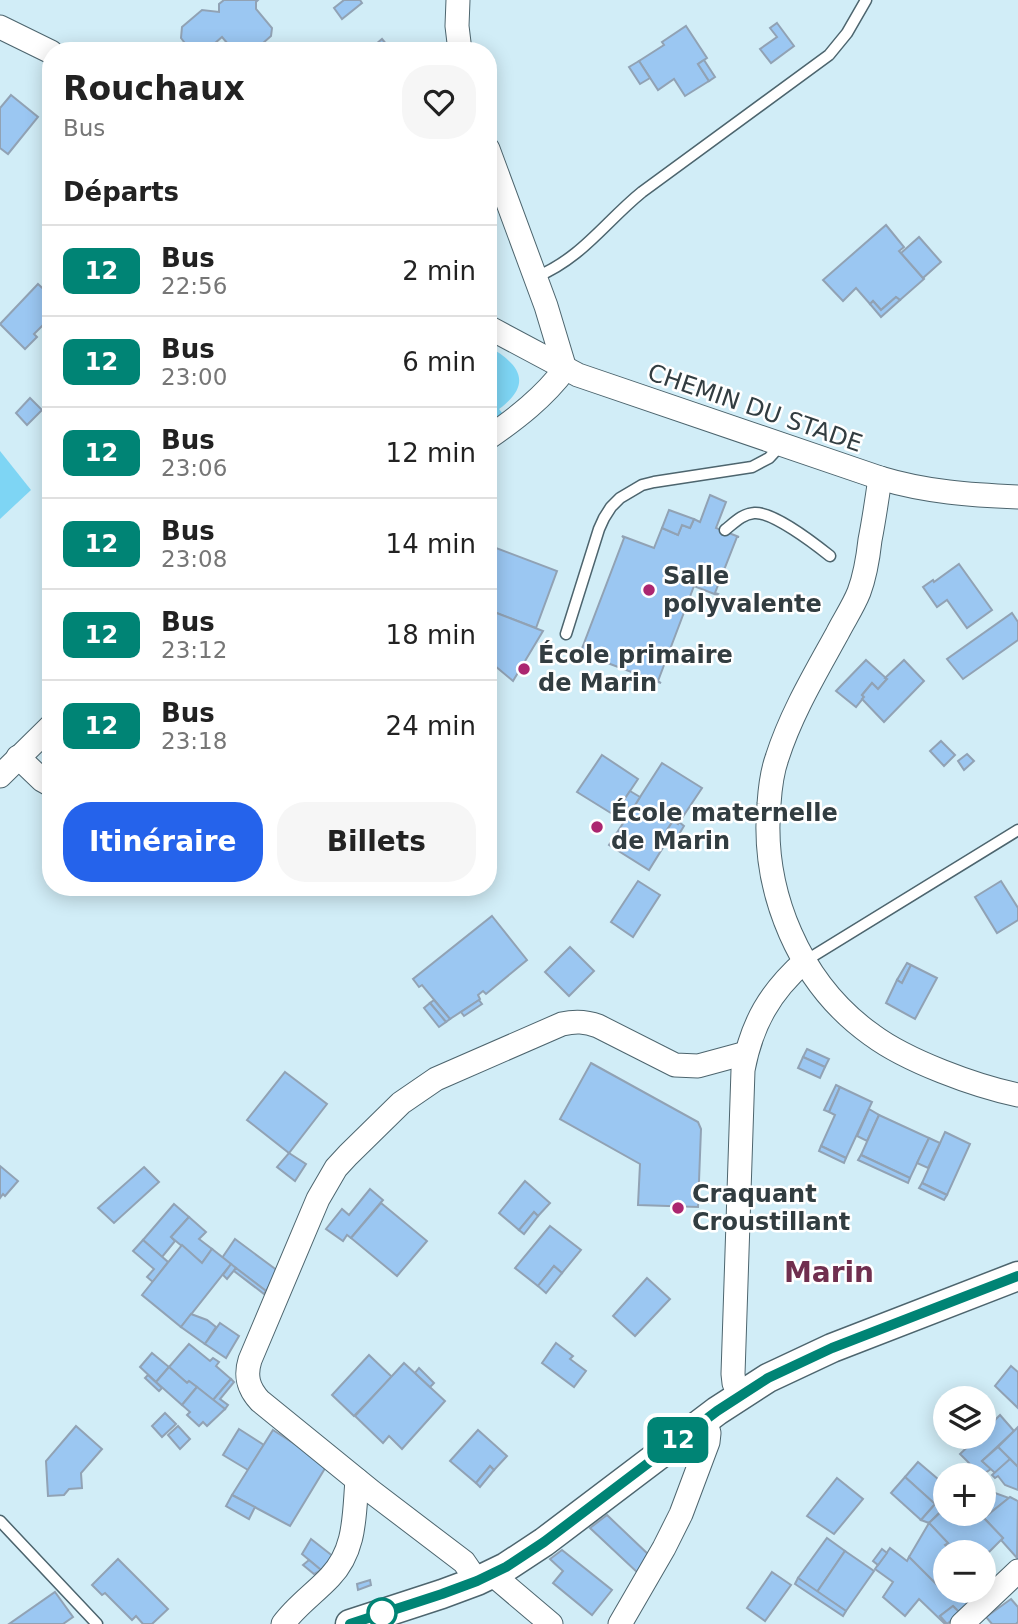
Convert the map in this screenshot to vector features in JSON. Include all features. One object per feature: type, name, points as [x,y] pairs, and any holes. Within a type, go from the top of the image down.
[{"type":"street","points":[[458,0],[459,42]]},
{"type":"street","points":[[0,26],[42,47]]},
{"type":"street","points":[[497,173],[536,277],[565,369],[528,408],[497,431]]},
{"type":"street","name":"CHEMIN DU STADE","points":[[497,332],[565,369],[592,380],[880,478],[945,493],[1018,497]]},
{"type":"street","points":[[880,478],[867,563],[859,593],[794,714],[776,760],[768,818],[771,868],[780,908],[789,932],[820,984],[838,1007],[874,1037],[894,1049],[924,1063],[1013,1094]]},
{"type":"street","points":[[0,776],[42,734]]},
{"type":"street","points":[[18,757],[42,780]]},
{"type":"street","points":[[739,1396],[734,1383],[734,1353],[741,1086],[746,1053],[751,1035],[767,1002],[805,961]]},
{"type":"street","points":[[551,1624],[464,1562],[260,1401],[247,1377],[250,1360],[326,1183],[348,1155],[401,1103],[427,1085],[455,1070],[574,1021],[598,1026],[675,1065],[698,1066],[746,1053]]},
{"type":"street","points":[[350,1624],[442,1594],[506,1567],[544,1542],[705,1420],[768,1378],[832,1348],[1018,1276]]},
{"type":"street","points":[[620,1624],[681,1514],[708,1442],[709,1433],[705,1420]]},
{"type":"street","points":[[283,1624],[330,1577],[346,1555],[351,1543],[357,1479]]},
{"type":"street","points":[[962,1624],[1017,1574]]},
{"type":"lane","points":[[536,277],[565,262],[642,192],[817,64],[838,44],[866,0]]},
{"type":"lane","points":[[566,634],[599,529],[611,507],[620,498],[642,485],[654,482],[752,467],[769,458],[781,445]]},
{"type":"lane","points":[[725,530],[746,515],[760,513],[792,529],[831,556]]},
{"type":"lane","points":[[805,961],[1018,830]]},
{"type":"lane","points":[[0,1521],[97,1624]]},
{"type":"shaded area","points":[[497,352],[514,367],[519,382],[510,400],[499,409],[503,414],[497,418]]},
{"type":"shaded area","points":[[0,451],[31,490],[0,519]]},
{"type":"building","points":[[224,0],[258,0],[256,9],[272,28],[271,36],[264,42],[226,42],[222,37],[216,42],[184,42],[181,38],[182,27],[202,10],[219,12],[219,4]]},
{"type":"building","points":[[344,0],[360,0],[362,3],[342,19],[334,8]]},
{"type":"building","points":[[777,23],[794,46],[771,63],[760,49],[777,37],[770,28]]},
{"type":"building","points":[[686,26],[707,58],[698,64],[709,81],[685,96],[674,79],[658,90],[639,61]]},
{"type":"building","points":[[704,60],[715,77],[709,81],[698,64]]},
{"type":"building","points":[[639,61],[650,78],[640,84],[629,67]]},
{"type":"building","points":[[11,95],[38,117],[8,154],[0,148],[0,108]]},
{"type":"building","points":[[886,225],[904,247],[899,251],[924,279],[900,300],[896,297],[881,310],[873,301],[870,304],[856,288],[843,301],[823,280]]},
{"type":"building","points":[[919,237],[941,262],[923,278],[901,253]]},
{"type":"building","points":[[38,284],[42,288],[42,326],[34,334],[37,337],[25,349],[0,324]]},
{"type":"building","points":[[896,297],[900,300],[881,317],[870,304],[873,301],[881,310]]},
{"type":"building","points":[[30,398],[42,410],[27,425],[16,413]]},
{"type":"building","name":"Salle polyvalente","points":[[710,495],[726,502],[716,528],[739,537],[715,593],[718,594],[717,595],[694,586],[658,681],[661,683],[578,652],[581,651],[624,538],[622,536],[654,548],[662,528],[678,535],[682,525],[690,528],[694,519],[700,522]]},
{"type":"building","points":[[669,510],[694,519],[690,528],[682,525],[678,535],[662,528]]},
{"type":"building","points":[[497,548],[557,571],[536,628],[497,613]]},
{"type":"building","points":[[959,564],[992,610],[967,628],[947,600],[937,607],[923,587]]},
{"type":"building","points":[[497,613],[543,631],[513,681],[497,668]]},
{"type":"building","points":[[1012,613],[1018,622],[1018,640],[963,679],[947,659]]},
{"type":"building","points":[[866,660],[887,679],[878,689],[872,683],[856,707],[836,691]]},
{"type":"building","points":[[904,660],[924,681],[884,722],[862,699],[862,695],[872,683],[878,689],[887,679],[885,678]]},
{"type":"building","points":[[941,741],[955,755],[944,766],[930,751]]},
{"type":"building","points":[[967,754],[974,761],[964,770],[958,761]]},
{"type":"building","points":[[602,755],[638,779],[614,815],[577,792]]},
{"type":"building","points":[[662,763],[702,788],[678,824],[673,821],[667,830],[672,833],[649,870],[609,845]]},
{"type":"building","points":[[630,791],[640,797],[632,810],[622,803]]},
{"type":"building","points":[[673,821],[684,826],[676,839],[667,830]]},
{"type":"building","points":[[638,881],[660,895],[633,937],[611,922]]},
{"type":"building","points":[[1001,881],[1018,908],[1018,920],[997,933],[975,897]]},
{"type":"building","points":[[492,916],[527,960],[486,994],[483,991],[478,995],[479,1000],[450,1019],[422,985],[419,987],[413,979]]},
{"type":"building","points":[[570,947],[594,971],[569,996],[545,972]]},
{"type":"building","points":[[907,963],[911,965],[902,983],[897,980]]},
{"type":"building","points":[[911,965],[937,978],[915,1019],[886,1003],[897,980],[902,983]]},
{"type":"building","points":[[434,1000],[450,1019],[446,1022],[430,1003]]},
{"type":"building","points":[[479,1000],[482,1004],[464,1016],[461,1012]]},
{"type":"building","points":[[430,1003],[446,1022],[439,1027],[424,1008]]},
{"type":"building","points":[[807,1049],[829,1059],[825,1067],[803,1057]]},
{"type":"building","points":[[803,1057],[825,1067],[820,1078],[798,1068]]},
{"type":"building","points":[[591,1063],[698,1122],[701,1129],[698,1207],[638,1205],[640,1164],[560,1119]]},
{"type":"building","points":[[285,1072],[327,1104],[289,1153],[247,1120]]},
{"type":"building","points":[[836,1085],[840,1087],[829,1112],[824,1110]]},
{"type":"building","points":[[840,1087],[872,1102],[846,1158],[821,1146],[835,1115],[829,1112]]},
{"type":"building","points":[[869,1109],[879,1115],[867,1141],[857,1136]]},
{"type":"building","points":[[879,1115],[929,1138],[910,1178],[861,1155]]},
{"type":"building","points":[[945,1132],[970,1144],[947,1195],[922,1183]]},
{"type":"building","points":[[929,1138],[940,1143],[928,1168],[917,1163]]},
{"type":"building","points":[[821,1146],[846,1158],[844,1163],[819,1151]]},
{"type":"building","points":[[289,1153],[306,1164],[295,1181],[277,1167]]},
{"type":"building","points":[[861,1155],[910,1178],[908,1183],[858,1160]]},
{"type":"building","points":[[0,1166],[18,1181],[0,1198]]},
{"type":"building","points":[[144,1167],[159,1182],[114,1223],[98,1208]]},
{"type":"building","points":[[525,1181],[550,1203],[538,1216],[534,1212],[519,1230],[499,1213]]},
{"type":"building","points":[[922,1183],[947,1195],[944,1200],[919,1188]]},
{"type":"building","points":[[370,1189],[383,1200],[351,1238],[347,1235],[343,1241],[326,1229],[342,1209],[349,1215]]},
{"type":"building","points":[[381,1203],[427,1241],[397,1276],[351,1238]]},
{"type":"building","points":[[174,1204],[189,1217],[171,1237],[175,1241],[162,1257],[143,1240]]},
{"type":"building","points":[[534,1212],[538,1216],[524,1234],[519,1230]]},
{"type":"building","points":[[189,1217],[206,1232],[199,1239],[212,1249],[202,1263],[171,1237]]},
{"type":"building","points":[[550,1226],[581,1250],[562,1273],[554,1266],[538,1286],[515,1268]]},
{"type":"building","points":[[235,1239],[278,1271],[266,1291],[222,1258]]},
{"type":"building","points":[[143,1240],[168,1262],[153,1282],[147,1277],[154,1269],[133,1251]]},
{"type":"building","points":[[182,1245],[202,1263],[212,1249],[231,1264],[181,1327],[142,1295]]},
{"type":"building","points":[[231,1264],[236,1268],[227,1279],[223,1275]]},
{"type":"building","points":[[554,1266],[562,1273],[546,1293],[538,1286]]},
{"type":"building","points":[[236,1268],[266,1291],[264,1294],[234,1271]]},
{"type":"building","points":[[647,1278],[670,1299],[635,1336],[613,1316]]},
{"type":"building","points":[[191,1314],[216,1327],[205,1344],[181,1327]]},
{"type":"building","points":[[220,1323],[239,1336],[226,1358],[205,1344]]},
{"type":"building","points":[[556,1343],[573,1356],[570,1359],[586,1371],[574,1387],[542,1363]]},
{"type":"building","points":[[189,1344],[210,1361],[213,1358],[219,1362],[216,1366],[231,1379],[213,1400],[169,1367]]},
{"type":"building","points":[[152,1353],[169,1367],[156,1382],[140,1367]]},
{"type":"building","points":[[369,1355],[392,1377],[354,1416],[332,1395]]},
{"type":"building","points":[[404,1363],[445,1401],[402,1449],[389,1436],[383,1443],[355,1416]]},
{"type":"building","points":[[1011,1366],[1018,1372],[1018,1408],[996,1386]]},
{"type":"building","points":[[169,1367],[187,1383],[189,1381],[197,1387],[182,1405],[156,1382]]},
{"type":"building","points":[[419,1368],[434,1383],[430,1387],[415,1373]]},
{"type":"building","points":[[148,1375],[162,1388],[159,1391],[145,1378]]},
{"type":"building","points":[[231,1379],[234,1382],[220,1399],[228,1405],[225,1409],[213,1400]]},
{"type":"building","points":[[197,1387],[225,1409],[207,1426],[203,1422],[199,1426],[187,1415],[190,1412],[182,1405]]},
{"type":"building","points":[[165,1413],[176,1424],[162,1437],[152,1426]]},
{"type":"building","points":[[1000,1415],[1014,1431],[996,1448],[996,1419]]},
{"type":"building","points":[[76,1426],[102,1449],[81,1473],[82,1488],[69,1489],[64,1495],[48,1496],[46,1461]]},
{"type":"building","points":[[178,1426],[190,1439],[180,1449],[168,1435]]},
{"type":"building","points":[[1018,1427],[1018,1467],[998,1447]]},
{"type":"building","points":[[239,1429],[264,1445],[248,1470],[223,1455]]},
{"type":"building","points":[[273,1430],[327,1465],[290,1526],[232,1495]]},
{"type":"building","points":[[478,1430],[507,1456],[494,1470],[490,1466],[476,1483],[450,1461]]},
{"type":"building","points":[[998,1447],[1010,1459],[996,1472],[996,1463],[982,1461]]},
{"type":"building","points":[[965,1449],[995,1449],[982,1461],[984,1463],[969,1463],[960,1454]]},
{"type":"building","points":[[1010,1459],[1018,1467],[1018,1490],[1005,1485],[998,1476],[996,1477],[996,1471]]},
{"type":"building","points":[[918,1462],[933,1475],[933,1502],[905,1477]]},
{"type":"building","points":[[490,1466],[494,1470],[480,1487],[476,1483]]},
{"type":"building","points":[[905,1477],[933,1502],[933,1506],[921,1520],[891,1493]]},
{"type":"building","points":[[837,1478],[863,1499],[834,1534],[807,1516]]},
{"type":"building","points":[[996,1493],[1009,1498],[996,1508]]},
{"type":"building","points":[[232,1495],[255,1507],[249,1519],[226,1506]]},
{"type":"building","points":[[1010,1497],[1018,1501],[1017,1558],[992,1526],[996,1526],[996,1508]]},
{"type":"building","points":[[933,1506],[933,1519],[929,1523],[921,1520]]},
{"type":"building","points":[[607,1515],[650,1556],[639,1574],[590,1528]]},
{"type":"building","points":[[933,1519],[933,1526],[992,1526],[1003,1538],[996,1545],[996,1540],[945,1540],[929,1523]]},
{"type":"building","points":[[929,1523],[945,1540],[933,1540],[933,1581],[909,1557]]},
{"type":"building","points":[[827,1538],[845,1551],[817,1592],[798,1578]]},
{"type":"building","points":[[311,1539],[334,1557],[321,1570],[302,1554]]},
{"type":"building","points":[[890,1548],[907,1561],[909,1557],[933,1581],[933,1603],[970,1603],[960,1613],[953,1606],[940,1616],[947,1624],[919,1599],[905,1616],[883,1597],[893,1582],[875,1569]]},
{"type":"building","points":[[882,1549],[887,1553],[878,1565],[873,1561]]},
{"type":"building","points":[[562,1550],[612,1590],[592,1615],[553,1583],[563,1571],[550,1559]]},
{"type":"building","points":[[845,1551],[874,1571],[846,1611],[817,1592]]},
{"type":"building","points":[[118,1559],[168,1609],[152,1624],[143,1624],[136,1616],[132,1620],[105,1593],[102,1595],[92,1585]]},
{"type":"building","points":[[309,1560],[321,1570],[314,1574],[303,1565]]},
{"type":"building","points":[[772,1572],[791,1585],[765,1621],[747,1608]]},
{"type":"building","points":[[798,1578],[846,1611],[843,1616],[795,1584]]},
{"type":"building","points":[[370,1580],[371,1585],[358,1590],[357,1584]]},
{"type":"building","points":[[55,1592],[73,1617],[63,1624],[9,1624]]},
{"type":"building","points":[[1011,1599],[1018,1607],[1018,1622],[992,1624],[986,1617]]},
{"type":"building","points":[[953,1606],[960,1613],[947,1624],[940,1616]]},
{"type":"bus line","name":"12","points":[[350,1624],[442,1594],[506,1567],[544,1542],[717,1411],[768,1378],[832,1348],[1018,1276]]},
{"type":"place","name":"Salle polyvalente","points":[[649,590]]},
{"type":"place","name":"École primaire de Marin","points":[[524,669]]},
{"type":"place","name":"École maternelle de Marin","points":[[597,827]]},
{"type":"place","name":"Craquant Croustillant","points":[[678,1208]]},
{"type":"district","name":"Marin","points":[[829,1272]]}]
